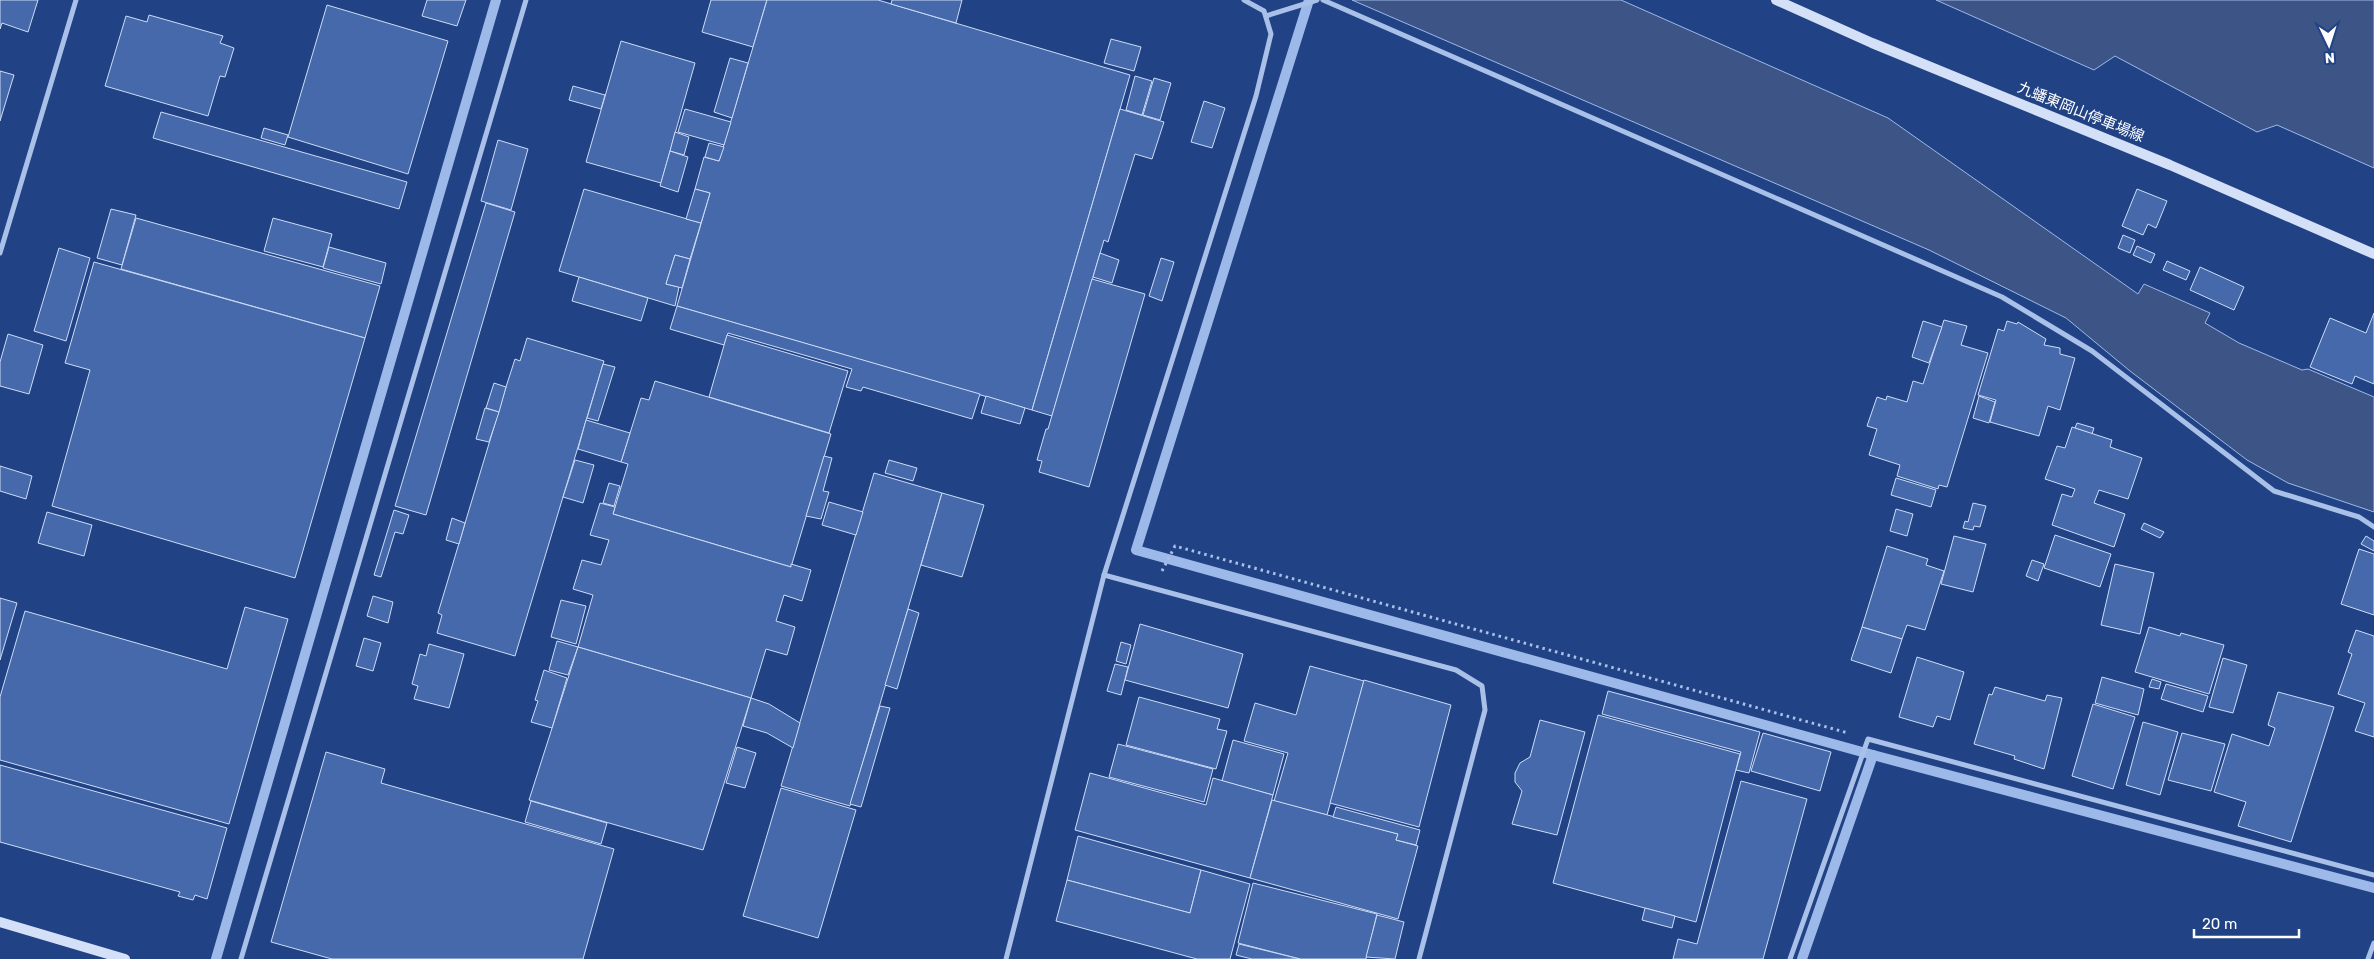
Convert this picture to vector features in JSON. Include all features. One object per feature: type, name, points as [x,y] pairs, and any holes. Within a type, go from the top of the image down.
[{"type":"main road","name":"九蟠東岡山停車場線","points":[[1776,0],[1872,43],[2170,164],[2374,254]]},
{"type":"main road","points":[[0,922],[125,959]]},
{"type":"street","points":[[0,253],[76,0]]},
{"type":"street","points":[[241,959],[526,0]]},
{"type":"street","points":[[1006,959],[1104,576],[1256,96],[1271,34],[1264,10],[1244,0]]},
{"type":"street","points":[[1266,16],[1317,0]]},
{"type":"street","points":[[1323,0],[2002,297],[2092,351],[2274,491],[2359,517],[2374,527]]},
{"type":"street","points":[[1104,576],[1456,670],[1482,686],[1485,710],[1419,959]]},
{"type":"street","points":[[1790,959],[1868,740],[2374,875]]},
{"type":"street","points":[[2368,959],[2374,943]]},
{"type":"path","points":[[1161,572],[1175,546],[1868,740]]},
{"type":"water","points":[[1352,0],[1621,0],[1888,118],[2138,294],[2144,284],[2210,313],[2205,323],[2239,343],[2302,370],[2308,369],[2374,397],[2374,512],[2288,483],[2247,460],[2130,371],[2066,318],[1929,250]]},
{"type":"water","points":[[1936,0],[2374,0],[2374,168],[2277,125],[2257,132],[2115,56],[2094,70]]},
{"type":"building","points":[[0,0],[38,0],[28,32],[2,23],[0,29]]},
{"type":"building","points":[[427,0],[466,0],[457,26],[422,16]]},
{"type":"building","points":[[711,0],[767,0],[753,47],[702,32]]},
{"type":"building","points":[[767,0],[878,0],[1130,75],[1032,410],[677,306],[710,193],[695,189],[704,157],[719,161]]},
{"type":"building","points":[[892,0],[962,0],[956,23],[891,4]]},
{"type":"building","points":[[327,5],[448,41],[408,174],[288,137]]},
{"type":"building","points":[[149,15],[223,36],[220,43],[234,48],[225,77],[220,76],[208,116],[105,86],[126,16],[147,22]]},
{"type":"building","points":[[1111,39],[1141,47],[1134,71],[1104,63]]},
{"type":"building","points":[[621,41],[695,63],[661,183],[586,162]]},
{"type":"building","points":[[730,58],[748,63],[732,118],[714,112]]},
{"type":"building","points":[[0,71],[14,75],[0,121]]},
{"type":"building","points":[[1135,76],[1152,81],[1142,115],[1126,110]]},
{"type":"building","points":[[1154,78],[1171,83],[1160,120],[1143,115]]},
{"type":"building","points":[[573,86],[605,95],[601,109],[569,100]]},
{"type":"building","points":[[1204,101],[1225,108],[1212,148],[1191,142]]},
{"type":"building","points":[[685,109],[731,122],[724,145],[678,132]]},
{"type":"building","points":[[1120,109],[1164,122],[1152,159],[1135,154],[1108,242],[1104,240],[1052,416],[1032,410]]},
{"type":"building","points":[[161,112],[407,182],[399,209],[153,138]]},
{"type":"building","points":[[264,128],[288,135],[285,145],[261,138]]},
{"type":"building","points":[[675,132],[689,137],[684,155],[670,151]]},
{"type":"building","points":[[498,140],[528,149],[511,210],[481,201]]},
{"type":"building","points":[[709,143],[724,147],[719,161],[705,157]]},
{"type":"building","points":[[670,151],[688,157],[678,192],[660,186]]},
{"type":"building","points":[[584,189],[701,223],[690,259],[675,255],[666,284],[679,287],[675,306],[559,271]]},
{"type":"building","points":[[695,189],[710,193],[701,223],[686,219]]},
{"type":"building","points":[[2137,189],[2167,201],[2156,228],[2148,224],[2143,235],[2122,226]]},
{"type":"building","points":[[486,203],[515,212],[426,515],[395,506]]},
{"type":"building","points":[[111,209],[136,215],[122,265],[97,258]]},
{"type":"building","points":[[136,218],[380,286],[365,338],[121,269]]},
{"type":"building","points":[[273,218],[332,234],[323,267],[264,251]]},
{"type":"building","points":[[2123,235],[2135,240],[2130,253],[2118,248]]},
{"type":"building","points":[[2137,246],[2155,254],[2151,263],[2133,255]]},
{"type":"building","points":[[329,247],[386,263],[381,284],[323,268]]},
{"type":"building","points":[[59,248],[90,258],[66,341],[34,331]]},
{"type":"building","points":[[1100,253],[1119,260],[1112,283],[1093,277]]},
{"type":"building","points":[[675,255],[690,259],[682,288],[666,284]]},
{"type":"building","points":[[1161,258],[1174,262],[1162,301],[1149,296]]},
{"type":"building","points":[[2167,261],[2190,271],[2186,280],[2163,270]]},
{"type":"building","points":[[94,262],[365,338],[295,578],[52,506],[90,370],[65,363]]},
{"type":"building","points":[[2200,267],[2244,287],[2234,310],[2190,290]]},
{"type":"building","points":[[579,277],[648,298],[641,321],[572,301]]},
{"type":"building","points":[[1092,279],[1145,294],[1089,487],[1039,472],[1042,461],[1037,460],[1046,429],[1048,429]]},
{"type":"building","points":[[677,306],[980,394],[972,419],[863,387],[861,391],[846,387],[852,369],[728,333],[724,345],[670,329]]},
{"type":"building","points":[[2374,313],[2374,384],[2355,376],[2352,384],[2310,367],[2330,318],[2366,333]]},
{"type":"building","points":[[1944,320],[1967,326],[1961,345],[1988,353],[1947,487],[1939,485],[1938,489],[1897,476],[1900,465],[1869,455],[1877,429],[1867,426],[1877,397],[1886,400],[1887,396],[1907,402],[1913,381],[1923,384]]},
{"type":"building","points":[[1923,321],[1942,327],[1929,363],[1912,357]]},
{"type":"building","points":[[2007,321],[2017,324],[2018,322],[2046,339],[2044,345],[2060,348],[2060,354],[2075,358],[2060,410],[2048,406],[2039,436],[1990,422],[1996,400],[1978,395],[1998,329],[2004,331]]},
{"type":"building","points":[[8,334],[43,345],[29,394],[0,386],[0,362]]},
{"type":"building","points":[[727,335],[848,371],[829,433],[709,397]]},
{"type":"building","points":[[527,338],[604,361],[515,656],[437,633],[442,615],[438,613],[506,387],[515,359],[520,361]]},
{"type":"building","points":[[603,364],[615,367],[598,421],[587,418]]},
{"type":"building","points":[[655,381],[831,434],[791,567],[613,514],[628,464],[621,462],[641,398],[649,400]]},
{"type":"building","points":[[494,383],[506,387],[499,412],[486,408]]},
{"type":"building","points":[[986,396],[1025,408],[1020,424],[981,413]]},
{"type":"building","points":[[1979,396],[1995,402],[1989,423],[1973,418]]},
{"type":"building","points":[[485,408],[499,412],[489,442],[476,439]]},
{"type":"building","points":[[586,420],[630,433],[621,462],[578,449]]},
{"type":"building","points":[[2077,423],[2094,428],[2092,434],[2075,428]]},
{"type":"building","points":[[2072,427],[2112,440],[2110,447],[2142,458],[2128,499],[2099,490],[2094,503],[2125,514],[2114,547],[2052,525],[2062,494],[2072,497],[2075,489],[2045,479],[2057,446],[2065,448]]},
{"type":"building","points":[[824,456],[832,458],[823,491],[829,492],[821,519],[806,516]]},
{"type":"building","points":[[575,460],[594,465],[583,503],[563,497]]},
{"type":"building","points":[[889,460],[917,468],[913,481],[885,473]]},
{"type":"building","points":[[0,466],[32,476],[26,499],[0,491]]},
{"type":"building","points":[[874,473],[942,493],[850,806],[781,786]]},
{"type":"building","points":[[1896,478],[1936,490],[1931,507],[1891,495]]},
{"type":"building","points":[[609,483],[620,486],[614,506],[603,503]]},
{"type":"building","points":[[942,493],[984,505],[962,577],[921,565]]},
{"type":"building","points":[[829,502],[863,512],[856,535],[822,525]]},
{"type":"building","points":[[600,503],[615,507],[613,514],[791,567],[791,564],[811,570],[802,601],[784,595],[776,621],[795,627],[787,655],[766,649],[751,698],[578,647],[593,595],[573,589],[582,560],[601,565],[609,540],[590,535]]},
{"type":"building","points":[[1973,503],[1986,506],[1980,527],[1974,526],[1973,530],[1963,528],[1965,521],[1968,522]]},
{"type":"building","points":[[1896,509],[1913,514],[1907,536],[1890,531]]},
{"type":"building","points":[[394,510],[409,515],[403,534],[395,532],[381,577],[374,575]]},
{"type":"building","points":[[47,512],[92,525],[84,556],[38,543]]},
{"type":"building","points":[[452,518],[465,523],[459,544],[446,540]]},
{"type":"building","points":[[2144,523],[2164,532],[2160,538],[2141,529]]},
{"type":"building","points":[[2055,535],[2111,554],[2100,587],[2044,568]]},
{"type":"building","points":[[1954,536],[1986,544],[1973,592],[1941,584]]},
{"type":"building","points":[[2366,536],[2374,541],[2374,551],[2361,544]]},
{"type":"building","points":[[1887,546],[1928,559],[1926,565],[1944,571],[1925,630],[1907,625],[1902,639],[1862,627]]},
{"type":"building","points":[[2359,549],[2374,554],[2374,615],[2341,604]]},
{"type":"building","points":[[2032,560],[2044,564],[2038,581],[2026,576]]},
{"type":"building","points":[[2115,564],[2154,573],[2140,634],[2101,625]]},
{"type":"building","points":[[373,596],[393,602],[388,623],[367,616]]},
{"type":"building","points":[[0,598],[17,603],[0,660]]},
{"type":"building","points":[[561,600],[586,606],[576,644],[551,637]]},
{"type":"building","points":[[245,607],[288,619],[229,824],[0,760],[0,697],[25,611],[227,669]]},
{"type":"building","points":[[908,609],[919,613],[897,689],[885,685]]},
{"type":"building","points":[[1140,624],[1243,654],[1228,708],[1125,680]]},
{"type":"building","points":[[1862,627],[1902,639],[1891,673],[1851,660]]},
{"type":"building","points":[[2149,627],[2180,636],[2181,633],[2224,645],[2209,694],[2135,672]]},
{"type":"building","points":[[2356,630],[2374,636],[2374,737],[2355,731],[2365,703],[2338,694],[2352,654],[2348,652]]},
{"type":"building","points":[[364,638],[381,643],[373,671],[356,666]]},
{"type":"building","points":[[557,641],[578,647],[568,675],[549,670]]},
{"type":"building","points":[[1121,642],[1131,645],[1126,664],[1116,661]]},
{"type":"building","points":[[429,644],[464,654],[449,708],[414,699],[418,686],[412,684],[420,654],[426,656]]},
{"type":"building","points":[[578,647],[751,698],[703,850],[529,800]]},
{"type":"building","points":[[1917,657],[1964,672],[1950,720],[1937,716],[1933,727],[1899,717]]},
{"type":"building","points":[[2223,658],[2247,665],[2233,713],[2209,707]]},
{"type":"building","points":[[1115,664],[1128,667],[1121,695],[1107,691]]},
{"type":"building","points":[[1310,666],[1364,681],[1327,815],[1274,801],[1288,753],[1244,741],[1255,703],[1296,715]]},
{"type":"building","points":[[544,670],[567,678],[552,728],[531,722],[538,701],[535,700]]},
{"type":"building","points":[[2102,677],[2144,689],[2138,715],[2095,703]]},
{"type":"building","points":[[2152,679],[2161,682],[2159,689],[2149,687]]},
{"type":"building","points":[[1364,680],[1451,705],[1419,827],[1330,803]]},
{"type":"building","points":[[2166,684],[2208,696],[2203,712],[2161,699]]},
{"type":"building","points":[[1995,687],[2045,701],[2047,695],[2062,698],[2044,769],[2014,759],[2015,756],[1974,744],[1989,694],[1992,695]]},
{"type":"building","points":[[1608,691],[1760,732],[1749,773],[1736,770],[1741,752],[1602,714]]},
{"type":"building","points":[[2278,692],[2334,707],[2291,842],[2238,826],[2246,802],[2214,792],[2232,734],[2269,746],[2275,728],[2268,725]]},
{"type":"building","points":[[1139,697],[1220,719],[1217,729],[1227,731],[1216,769],[1126,745]]},
{"type":"building","points":[[751,698],[769,704],[800,723],[793,748],[767,733],[743,726]]},
{"type":"building","points":[[2093,704],[2135,717],[2113,789],[2072,776]]},
{"type":"building","points":[[880,706],[890,708],[861,807],[850,804]]},
{"type":"building","points":[[1598,715],[1740,754],[1696,922],[1553,883]]},
{"type":"building","points":[[1540,720],[1585,732],[1557,835],[1512,824],[1522,791],[1515,782],[1515,773],[1520,763],[1530,757]]},
{"type":"building","points":[[2143,722],[2178,732],[2160,795],[2126,785]]},
{"type":"building","points":[[1763,733],[1831,752],[1820,791],[1751,771]]},
{"type":"building","points":[[2182,733],[2225,744],[2211,791],[2168,780]]},
{"type":"building","points":[[1233,740],[1284,754],[1273,795],[1222,781]]},
{"type":"building","points":[[1118,744],[1213,769],[1204,802],[1109,777]]},
{"type":"building","points":[[737,747],[756,753],[745,788],[726,783]]},
{"type":"building","points":[[326,752],[385,769],[381,783],[614,849],[583,959],[332,959],[271,942]]},
{"type":"building","points":[[0,765],[227,828],[207,899],[195,895],[193,900],[178,896],[180,892],[0,842]]},
{"type":"building","points":[[1090,773],[1206,805],[1213,778],[1273,795],[1250,878],[1075,830]]},
{"type":"building","points":[[1741,781],[1807,799],[1763,959],[1673,959],[1678,939],[1697,944]]},
{"type":"building","points":[[781,788],[856,810],[818,938],[743,916]]},
{"type":"building","points":[[1272,800],[1398,834],[1396,840],[1418,846],[1398,919],[1250,878]]},
{"type":"building","points":[[531,801],[607,823],[601,844],[525,822]]},
{"type":"building","points":[[1336,807],[1420,830],[1416,845],[1396,840],[1398,834],[1333,817]]},
{"type":"building","points":[[1078,836],[1201,870],[1190,913],[1067,880]]},
{"type":"building","points":[[1201,870],[1250,884],[1230,959],[1197,959],[1056,921],[1067,880],[1190,913]]},
{"type":"building","points":[[1253,883],[1377,914],[1366,959],[1300,959],[1238,943]]},
{"type":"building","points":[[1645,908],[1675,916],[1672,928],[1642,920]]},
{"type":"building","points":[[1377,915],[1404,922],[1395,959],[1366,957]]},
{"type":"building","points":[[1239,944],[1300,959],[1252,959],[1236,955]]},
{"type":"waterway","points":[[216,959],[496,0]]},
{"type":"waterway","points":[[1309,0],[1136,550],[1873,755],[2374,888]]},
{"type":"waterway","points":[[1802,959],[1873,755]]}]
